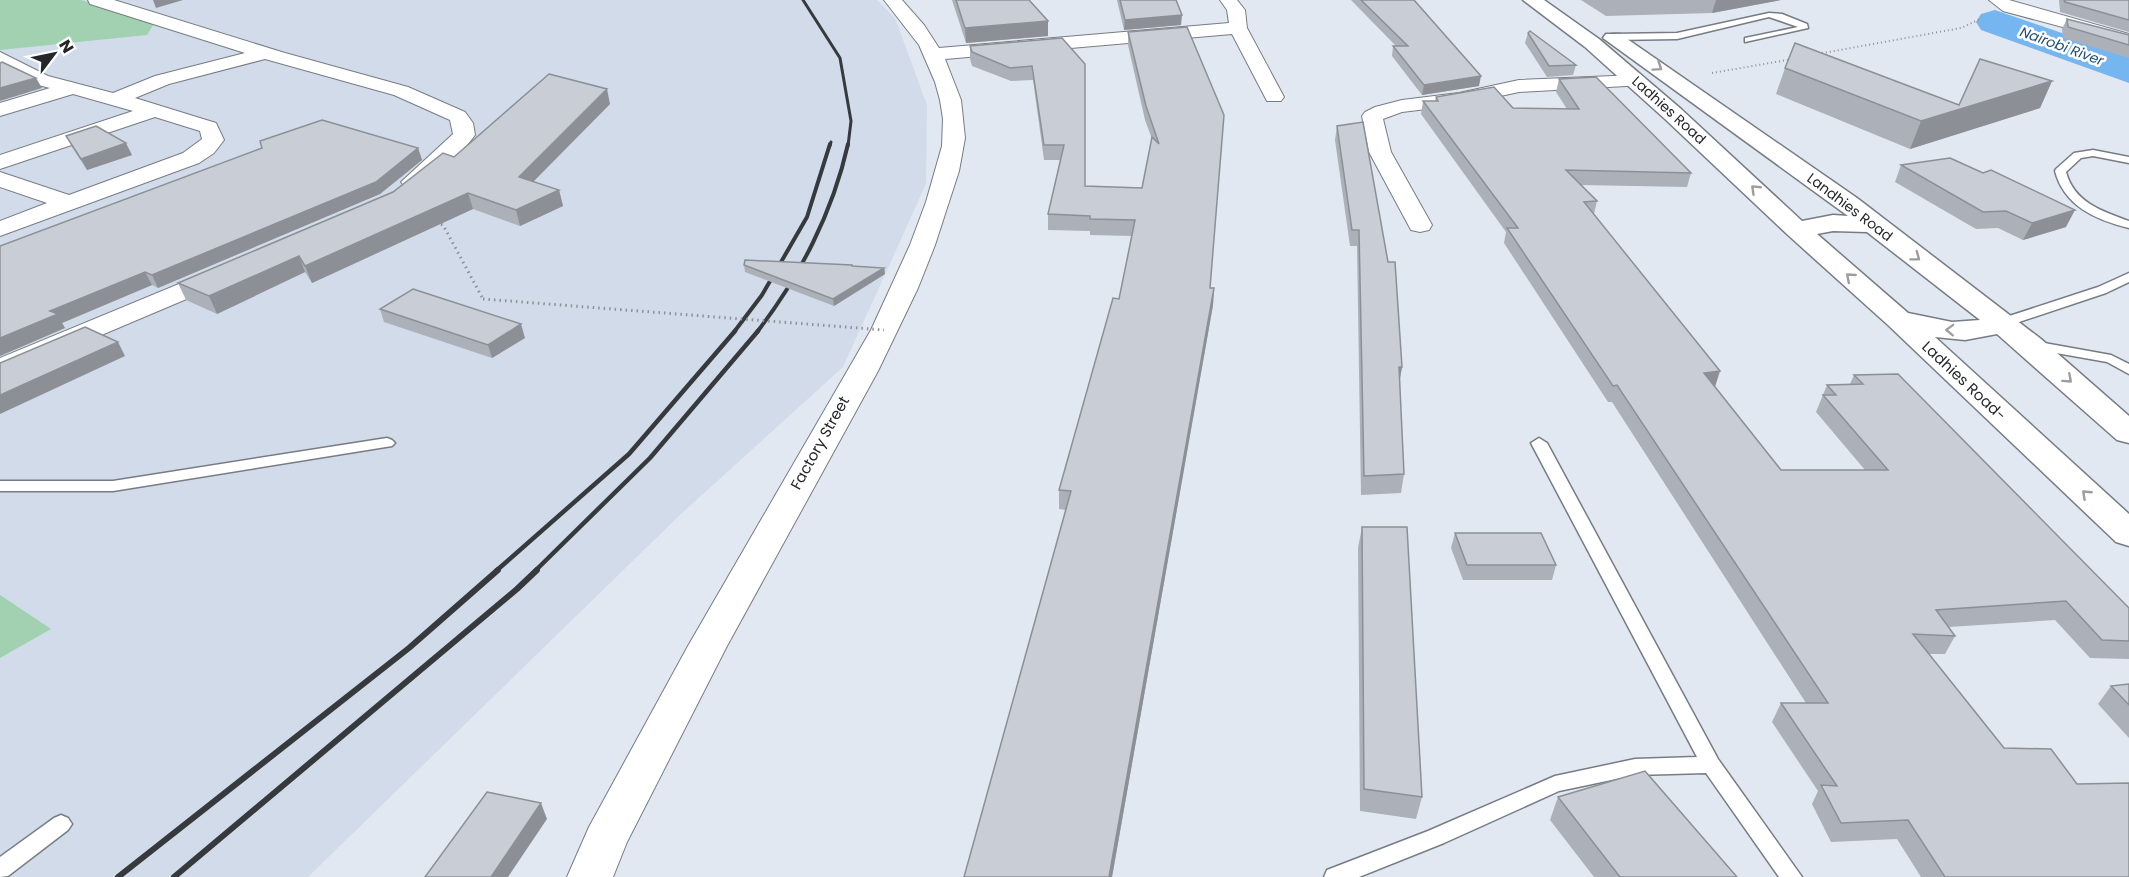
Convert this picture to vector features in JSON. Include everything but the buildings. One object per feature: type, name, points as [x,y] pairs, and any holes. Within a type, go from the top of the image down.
[{"type":"main road","name":"Ladhies Road","points":[[1532,0],[1592,43],[1637,81],[1797,230]]},
{"type":"main road","name":"Landhies Road","points":[[1556,0],[1676,80],[1713,109],[1848,203],[2030,345],[2129,433]]},
{"type":"main road","points":[[1797,230],[1833,223],[1873,224]]},
{"type":"main road","name":"Ladhies Road-","points":[[1797,230],[1898,319],[2129,534]]},
{"type":"main road","points":[[1898,319],[1932,330],[1951,331],[1991,328],[2002,323]]},
{"type":"street","points":[[96,0],[400,91],[458,116],[464,135],[454,147],[397,194]]},
{"type":"street","name":"Factory Street","points":[[590,877],[605,840],[723,617],[884,330],[927,235],[948,169],[954,139],[952,105],[934,54],[917,26],[892,0]]},
{"type":"street","points":[[1228,0],[1236,10],[1238,28],[1274,97]]},
{"type":"street","points":[[2003,3],[2129,40]]},
{"type":"street","points":[[934,54],[1238,28]]},
{"type":"street","points":[[115,99],[162,80],[266,52]]},
{"type":"street","points":[[0,58],[41,80],[209,126],[213,140],[191,158],[0,229]]},
{"type":"street","points":[[1420,225],[1380,152],[1372,116],[1382,111],[1411,104],[1471,97],[1501,89],[1536,85],[1637,81]]},
{"type":"street","points":[[0,110],[73,88]]},
{"type":"street","points":[[0,162],[156,110]]},
{"type":"street","points":[[0,179],[69,203]]},
{"type":"street","points":[[0,369],[241,266]]},
{"type":"lane","points":[[1612,37],[1677,36],[1769,15],[1779,16],[1804,26],[1804,28],[1748,40]]},
{"type":"lane","points":[[2129,159],[2093,153],[2078,155],[2060,171],[2062,183],[2071,198],[2101,215],[2129,225]]},
{"type":"lane","points":[[2002,323],[2102,290],[2129,277]]},
{"type":"lane","points":[[2030,345],[2111,359],[2129,370]]},
{"type":"lane","points":[[0,486],[113,486],[387,443]]},
{"type":"lane","points":[[1539,443],[1711,765],[1791,877]]},
{"type":"lane","points":[[1335,877],[1436,837],[1555,784],[1635,767],[1711,765]]},
{"type":"lane","points":[[0,869],[61,824]]},
{"type":"path","points":[[1813,55],[1961,28],[2003,3]]},
{"type":"path","points":[[1676,80],[1801,57]]},
{"type":"path","points":[[432,220],[443,225],[483,299],[884,330]]},
{"type":"shaded area","points":[[0,0],[877,0],[895,18],[927,105],[926,184],[843,367],[681,514],[308,877],[0,877]]},
{"type":"green space","points":[[0,0],[81,0],[155,22],[147,35],[0,50]]},
{"type":"green space","points":[[0,595],[51,629],[0,658]]},
{"type":"waterway","name":"Nairobi River","points":[[1995,22],[2129,70]]},
{"type":"railway","points":[[803,0],[840,58],[851,121],[848,146]]},
{"type":"railway","points":[[830,146],[831,142]]},
{"type":"railway","points":[[734,332],[762,295],[807,217],[830,144]]},
{"type":"railway","points":[[757,332],[787,289],[813,243],[842,169],[848,144]]},
{"type":"railway","points":[[496,571],[629,454],[735,331]]},
{"type":"railway","points":[[535,571],[650,458],[758,331]]},
{"type":"railway","points":[[118,877],[409,648],[498,570]]},
{"type":"railway","points":[[174,877],[537,570]]}]
